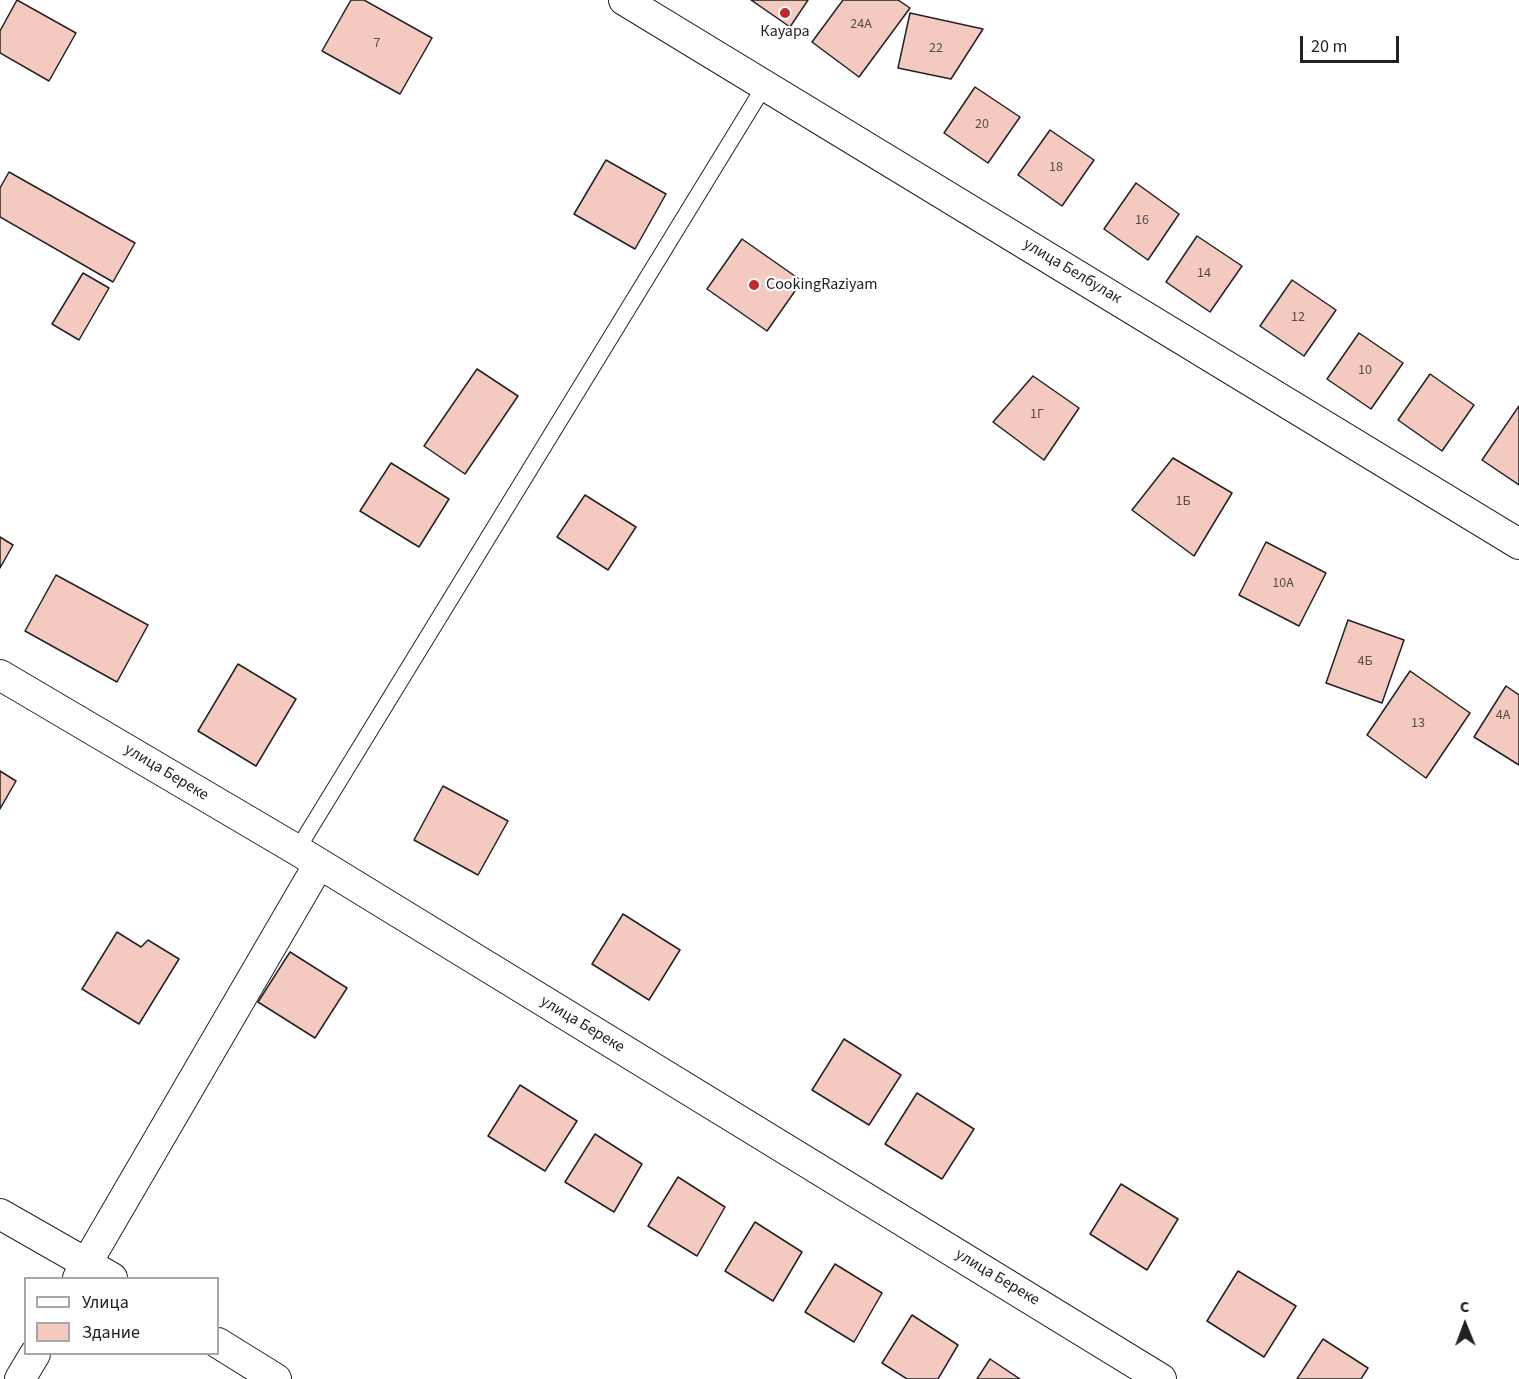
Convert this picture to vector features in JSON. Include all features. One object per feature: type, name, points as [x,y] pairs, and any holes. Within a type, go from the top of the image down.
[{"type":"street","name":"улица Белбулак","points":[[624,0],[1519,544]]},
{"type":"street","name":"улица Береке","points":[[0,675],[308,857],[1161,1379]]},
{"type":"street","points":[[82,1271],[308,857]]},
{"type":"street","points":[[0,1214],[82,1271],[108,1277]]},
{"type":"street","points":[[219,1344],[276,1379]]},
{"type":"street","points":[[20,1379],[34,1355]]},
{"type":"lane","points":[[308,857],[765,85]]},
{"type":"building","points":[[17,0],[76,33],[49,81],[0,53],[0,31]]},
{"type":"building","points":[[351,0],[364,0],[432,38],[400,94],[322,51]]},
{"type":"building","name":"Кауара","points":[[751,0],[808,0],[790,27]]},
{"type":"building","points":[[843,0],[898,0],[910,8],[859,77],[812,42]]},
{"type":"building","points":[[910,13],[983,29],[951,79],[898,68]]},
{"type":"building","points":[[975,87],[1020,117],[988,163],[944,133]]},
{"type":"building","points":[[1050,130],[1094,160],[1062,206],[1018,175]]},
{"type":"building","points":[[606,160],[666,194],[635,249],[574,214]]},
{"type":"building","points":[[9,172],[135,243],[113,282],[0,217],[0,188]]},
{"type":"building","points":[[1136,183],[1179,214],[1148,260],[1104,229]]},
{"type":"building","points":[[1197,236],[1242,266],[1210,312],[1166,282]]},
{"type":"building","name":"CookingRaziyam","points":[[742,239],[802,281],[767,331],[707,289]]},
{"type":"building","points":[[83,273],[109,288],[79,340],[52,324]]},
{"type":"building","points":[[1292,280],[1336,310],[1304,356],[1260,326]]},
{"type":"building","points":[[1359,333],[1403,363],[1371,409],[1327,379]]},
{"type":"building","points":[[477,369],[518,396],[465,474],[424,446]]},
{"type":"building","points":[[1430,374],[1474,405],[1442,451],[1398,420]]},
{"type":"building","points":[[1033,376],[1079,408],[1044,460],[993,422]]},
{"type":"building","points":[[1519,406],[1519,485],[1482,460]]},
{"type":"building","points":[[1173,458],[1232,493],[1194,556],[1132,510]]},
{"type":"building","points":[[391,463],[449,499],[419,547],[360,511]]},
{"type":"building","points":[[585,495],[636,527],[608,570],[557,537]]},
{"type":"building","points":[[0,537],[13,545],[0,568]]},
{"type":"building","points":[[1266,542],[1326,573],[1299,626],[1239,595]]},
{"type":"building","points":[[56,575],[148,625],[117,682],[25,631]]},
{"type":"building","points":[[1348,620],[1404,640],[1382,703],[1326,683]]},
{"type":"building","points":[[238,664],[296,699],[256,766],[198,731]]},
{"type":"building","points":[[1410,671],[1470,713],[1426,778],[1367,735]]},
{"type":"building","points":[[1506,686],[1519,695],[1519,765],[1474,737]]},
{"type":"building","points":[[0,771],[16,781],[0,809]]},
{"type":"building","points":[[443,786],[508,821],[478,875],[414,840]]},
{"type":"building","points":[[623,914],[680,950],[649,1000],[592,964]]},
{"type":"building","points":[[117,932],[141,947],[148,940],[179,959],[139,1024],[82,989]]},
{"type":"building","points":[[290,952],[347,988],[315,1038],[258,1002]]},
{"type":"building","points":[[844,1039],[901,1075],[869,1125],[812,1090]]},
{"type":"building","points":[[520,1085],[577,1121],[545,1171],[488,1136]]},
{"type":"building","points":[[917,1093],[974,1129],[942,1179],[885,1144]]},
{"type":"building","points":[[595,1134],[642,1164],[614,1212],[565,1182]]},
{"type":"building","points":[[678,1177],[725,1207],[697,1256],[648,1226]]},
{"type":"building","points":[[1121,1184],[1178,1219],[1147,1270],[1090,1234]]},
{"type":"building","points":[[755,1222],[802,1252],[773,1301],[725,1271]]},
{"type":"building","points":[[835,1264],[882,1293],[854,1342],[805,1312]]},
{"type":"building","points":[[1238,1271],[1296,1306],[1264,1357],[1207,1321]]},
{"type":"building","points":[[912,1315],[958,1345],[938,1379],[907,1379],[882,1363]]},
{"type":"building","points":[[1323,1339],[1368,1368],[1361,1379],[1297,1379]]},
{"type":"building","points":[[990,1359],[1020,1379],[977,1379]]},
{"type":"place","name":"Кауара","points":[[785,13]]},
{"type":"place","name":"CookingRaziyam","points":[[754,285]]}]
